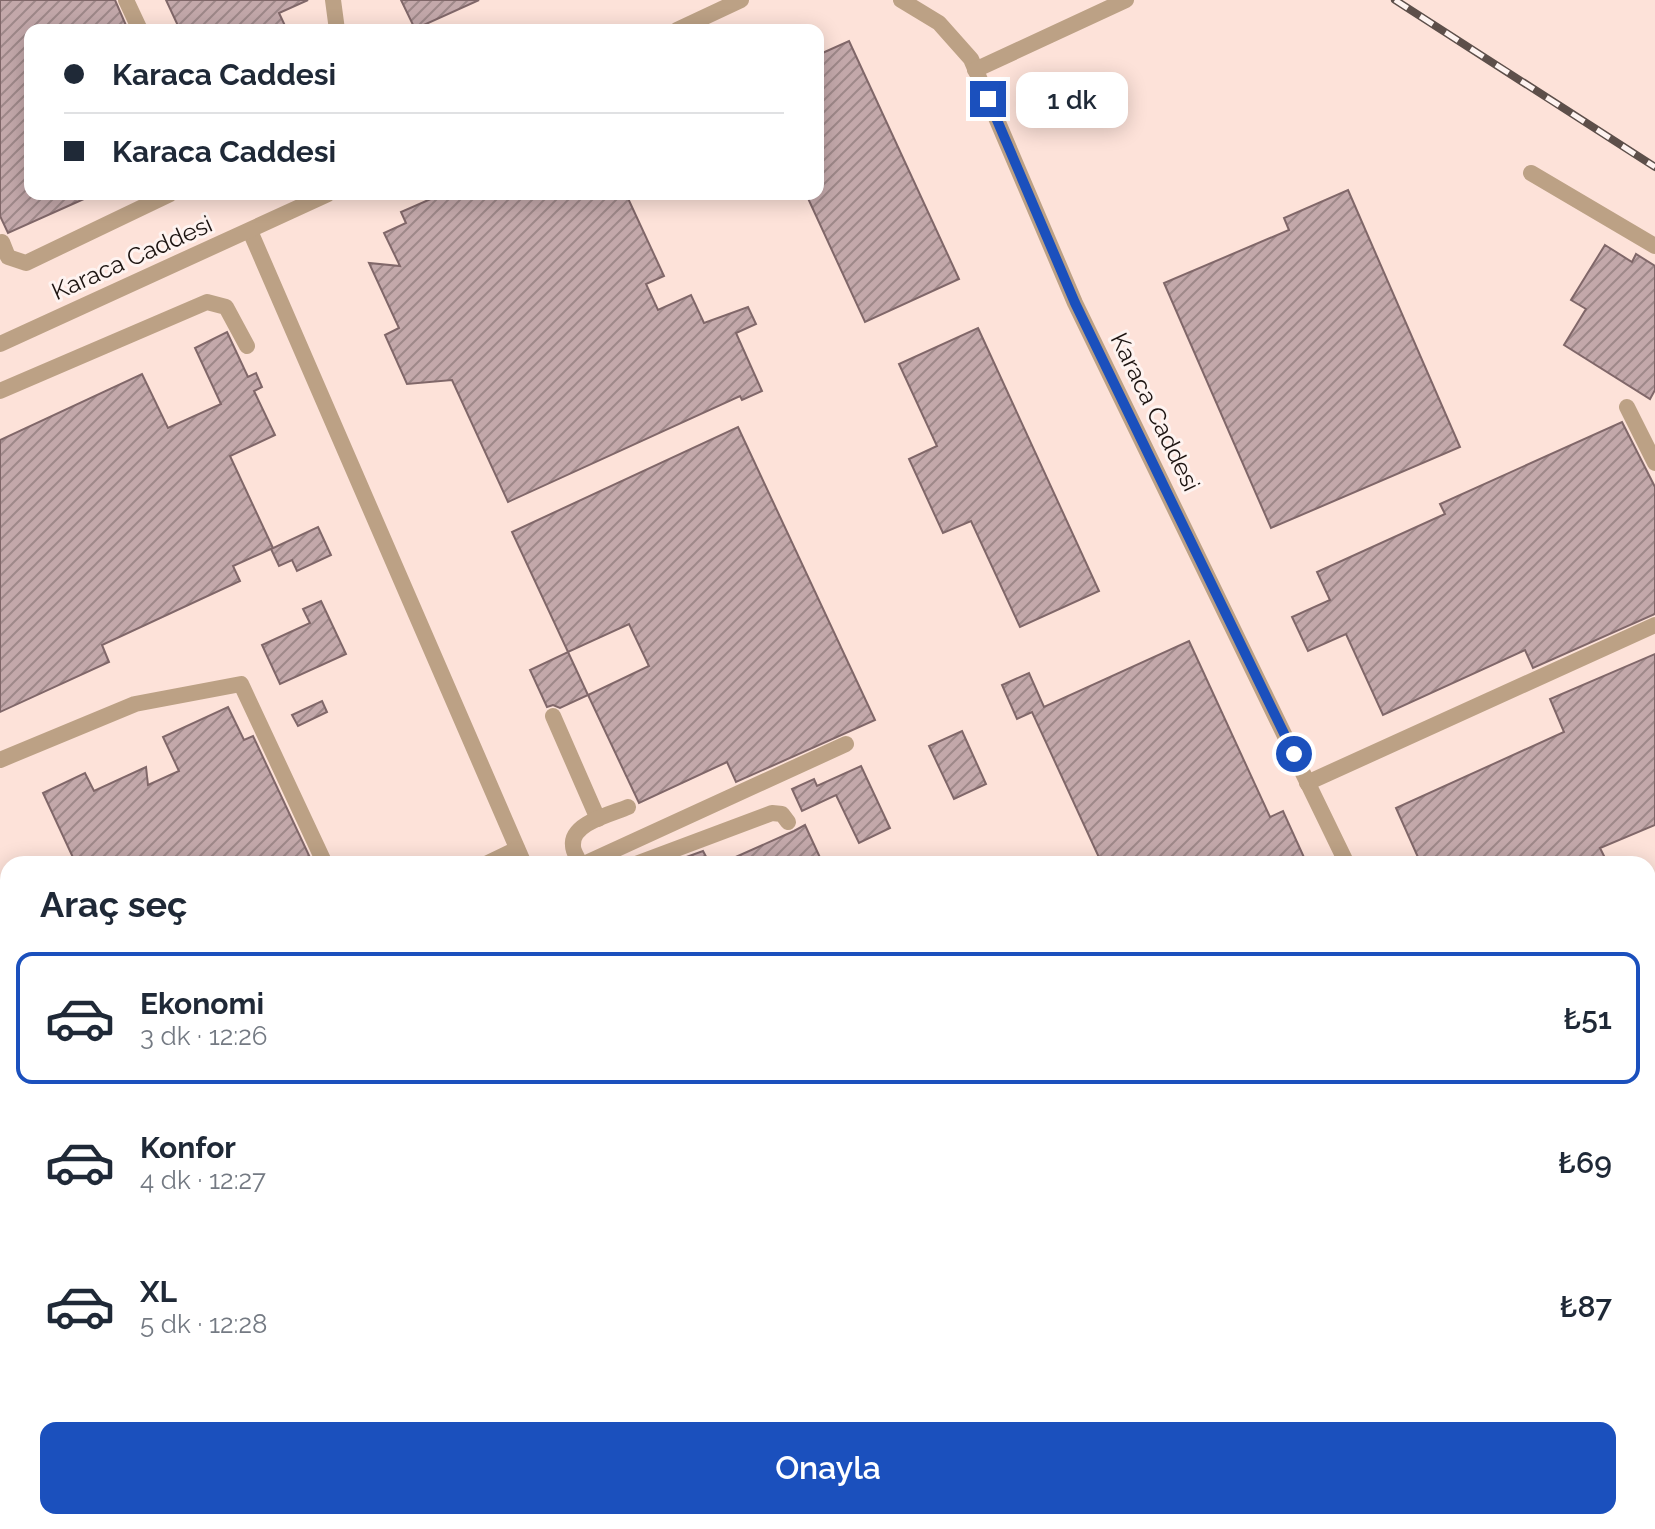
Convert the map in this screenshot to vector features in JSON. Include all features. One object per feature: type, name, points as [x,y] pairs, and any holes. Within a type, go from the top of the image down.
[{"type":"street","points":[[126,0],[137,24]]},
{"type":"street","points":[[333,0],[336,24]]},
{"type":"street","points":[[687,24],[721,4],[741,0]]},
{"type":"street","name":"Karaca Caddesi","points":[[901,0],[939,23],[971,59],[1075,303],[1343,856]]},
{"type":"street","points":[[975,70],[1126,0]]},
{"type":"street","points":[[1531,173],[1655,246]]},
{"type":"street","points":[[2,242],[8,257],[26,263],[157,200]]},
{"type":"street","name":"Karaca Caddesi","points":[[0,344],[315,200]]},
{"type":"street","points":[[250,231],[520,856]]},
{"type":"street","points":[[0,391],[207,302],[226,307],[247,346]]},
{"type":"street","points":[[1627,407],[1655,463]]},
{"type":"street","points":[[1307,783],[1655,625]]},
{"type":"street","points":[[0,760],[135,704],[241,684],[321,856]]},
{"type":"street","points":[[553,716],[598,819]]},
{"type":"street","points":[[600,856],[846,744]]},
{"type":"street","points":[[578,856],[573,839],[579,829],[628,807]]},
{"type":"street","points":[[657,856],[772,813],[782,814],[788,822]]},
{"type":"building","points":[[0,0],[115,0],[125,24],[24,24],[24,200],[82,200],[8,233],[0,216]]},
{"type":"building","points":[[166,0],[308,0],[279,13],[284,24],[177,24]]},
{"type":"building","points":[[401,0],[479,0],[426,24],[413,24]]},
{"type":"building","points":[[849,41],[959,279],[865,322],[809,200],[824,200],[824,52]]},
{"type":"building","points":[[1348,190],[1460,447],[1271,528],[1164,283],[1289,230],[1284,218]]},
{"type":"building","points":[[428,200],[629,200],[664,276],[646,284],[658,310],[691,295],[704,323],[748,307],[756,324],[736,333],[762,391],[742,400],[740,396],[508,502],[452,380],[407,384],[385,335],[399,328],[369,263],[400,266],[384,233],[406,223],[401,212]]},
{"type":"building","points":[[1605,245],[1632,262],[1636,254],[1655,266],[1655,390],[1650,399],[1564,345],[1586,309],[1571,300]]},
{"type":"building","points":[[978,328],[1099,591],[1020,627],[971,521],[943,533],[909,459],[937,446],[899,364]]},
{"type":"building","points":[[227,332],[248,377],[256,373],[262,387],[254,391],[275,435],[230,456],[273,548],[233,566],[240,581],[102,645],[109,662],[0,712],[0,440],[142,374],[168,428],[221,404],[195,348]]},
{"type":"building","points":[[1622,422],[1655,487],[1655,614],[1533,668],[1525,650],[1383,715],[1346,634],[1308,651],[1292,617],[1330,600],[1317,572],[1445,514],[1440,504]]},
{"type":"building","points":[[738,427],[875,720],[736,782],[727,762],[639,803],[588,695],[649,666],[629,624],[568,652],[512,532]]},
{"type":"building","points":[[318,527],[331,555],[297,571],[292,560],[279,566],[271,549]]},
{"type":"building","points":[[321,601],[346,654],[280,684],[262,645],[310,623],[303,609]]},
{"type":"building","points":[[1189,641],[1270,817],[1283,811],[1303,856],[1098,856],[1032,712],[1017,719],[1002,685],[1029,673],[1044,707]]},
{"type":"building","points":[[568,652],[588,695],[560,708],[553,705],[547,707],[530,670]]},
{"type":"building","points":[[1655,654],[1655,825],[1600,848],[1604,856],[1417,856],[1396,808],[1564,732],[1550,699]]},
{"type":"building","points":[[322,701],[327,712],[298,726],[292,715]]},
{"type":"building","points":[[228,707],[244,740],[253,736],[309,856],[72,856],[43,793],[85,773],[94,791],[146,767],[148,785],[179,771],[163,737]]},
{"type":"building","points":[[962,731],[986,784],[954,799],[929,746]]},
{"type":"building","points":[[861,766],[890,828],[859,843],[836,795],[802,811],[792,789],[814,779],[817,786]]},
{"type":"building","points":[[805,825],[819,856],[738,856]]},
{"type":"building","points":[[703,851],[706,856],[689,856]]},
{"type":"railway","points":[[1395,0],[1655,167]]},
{"type":"route","points":[[988,99],[1075,303],[1294,754]]}]
